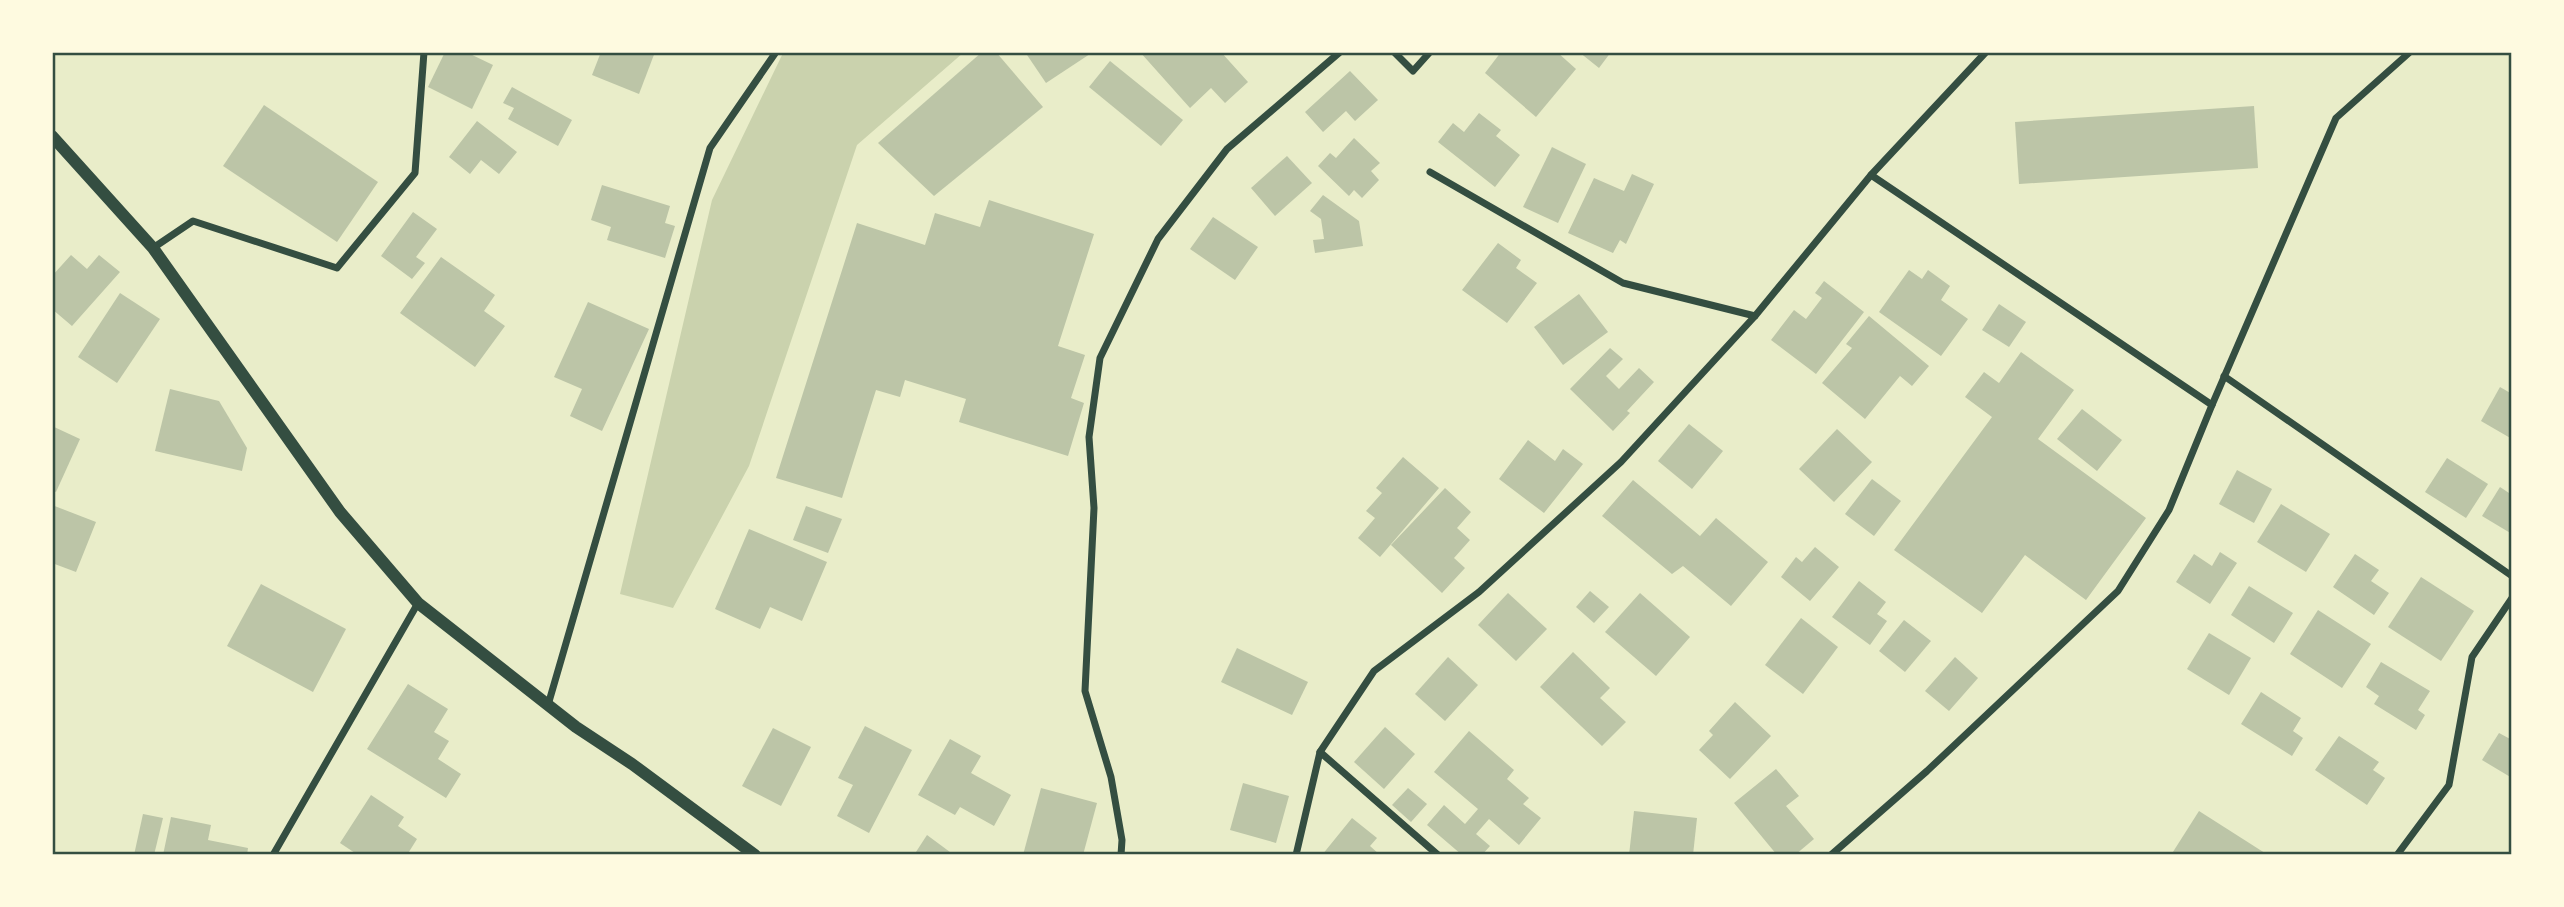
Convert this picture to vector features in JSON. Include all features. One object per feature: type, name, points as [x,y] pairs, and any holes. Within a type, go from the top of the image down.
[{"type":"street","points":[[153,248],[193,221],[337,268],[415,173],[424,52]]},
{"type":"street","points":[[548,705],[710,148],[776,52]]},
{"type":"street","points":[[1121,855],[1122,840],[1111,777],[1085,691],[1094,508],[1089,437],[1100,358],[1158,239],[1227,149],[1340,52]]},
{"type":"street","points":[[1394,52],[1413,71],[1430,52]]},
{"type":"street","points":[[1296,855],[1320,752],[1374,671],[1479,592],[1621,462],[1755,316],[1871,175],[1986,52]]},
{"type":"street","points":[[1831,855],[1927,771],[2118,591],[2169,510],[2211,405],[2336,118],[2410,52]]},
{"type":"street","points":[[52,136],[153,248],[340,512],[418,603],[548,705],[755,855]]},
{"type":"street","points":[[1430,172],[1623,283],[1755,316]]},
{"type":"street","points":[[1871,175],[2211,405]]},
{"type":"street","points":[[2224,376],[2511,576]]},
{"type":"street","points":[[2396,855],[2448,785],[2472,657],[2511,598]]},
{"type":"street","points":[[273,855],[418,603]]},
{"type":"street","points":[[1320,752],[1438,855]]},
{"type":"green space","points":[[783,53],[963,53],[857,145],[749,466],[673,608],[620,594],[712,200]]},
{"type":"building","points":[[445,52],[466,52],[493,65],[472,109],[428,87]]},
{"type":"building","points":[[601,52],[655,52],[639,94],[592,75]]},
{"type":"building","points":[[982,52],[996,52],[1043,107],[934,196],[878,143]]},
{"type":"building","points":[[1025,52],[1093,52],[1046,83]]},
{"type":"building","points":[[1140,52],[1221,52],[1248,82],[1225,103],[1211,88],[1190,108]]},
{"type":"building","points":[[1501,52],[1557,52],[1576,69],[1536,117],[1485,73]]},
{"type":"building","points":[[1579,52],[1611,52],[1599,68]]},
{"type":"building","points":[[1110,61],[1183,120],[1161,146],[1089,87]]},
{"type":"building","points":[[1350,71],[1378,100],[1355,121],[1346,111],[1323,132],[1305,112]]},
{"type":"building","points":[[512,87],[572,120],[558,146],[508,119],[514,108],[503,103]]},
{"type":"building","points":[[264,105],[378,182],[337,242],[223,166]]},
{"type":"building","points":[[2254,106],[2258,168],[2019,184],[2015,122]]},
{"type":"building","points":[[1479,113],[1501,130],[1496,136],[1520,155],[1495,187],[1438,142],[1453,123],[1464,132]]},
{"type":"building","points":[[477,121],[517,152],[499,174],[481,160],[470,174],[449,157]]},
{"type":"building","points":[[1354,138],[1380,163],[1371,171],[1379,180],[1362,198],[1354,190],[1349,196],[1318,166],[1330,153],[1336,158]]},
{"type":"building","points":[[1552,147],[1586,164],[1558,223],[1523,207]]},
{"type":"building","points":[[1287,156],[1312,183],[1275,216],[1251,188]]},
{"type":"building","points":[[1632,174],[1654,184],[1626,244],[1620,240],[1613,253],[1568,233],[1594,178],[1624,191]]},
{"type":"building","points":[[602,185],[670,206],[665,223],[675,226],[665,258],[607,240],[611,227],[591,220]]},
{"type":"building","points":[[1323,195],[1359,221],[1363,246],[1315,253],[1313,240],[1324,239],[1321,219],[1310,211]]},
{"type":"building","points":[[989,200],[1094,234],[1058,346],[1085,355],[1071,398],[1084,403],[1068,456],[959,422],[966,399],[905,380],[900,397],[876,390],[842,498],[776,478],[857,223],[925,245],[935,213],[980,227]]},
{"type":"building","points":[[413,212],[437,229],[416,257],[425,263],[412,279],[381,256]]},
{"type":"building","points":[[1213,217],[1258,247],[1235,280],[1190,249]]},
{"type":"building","points":[[1498,243],[1521,260],[1516,268],[1537,283],[1507,323],[1462,290]]},
{"type":"building","points":[[71,255],[87,269],[99,255],[120,272],[72,326],[52,309],[52,276]]},
{"type":"building","points":[[441,257],[495,295],[484,311],[505,326],[475,367],[400,313]]},
{"type":"building","points":[[1909,270],[1922,279],[1928,270],[1950,286],[1941,300],[1968,319],[1941,356],[1879,312]]},
{"type":"building","points":[[1824,281],[1864,312],[1816,374],[1771,340],[1794,310],[1806,319],[1822,298],[1815,293]]},
{"type":"building","points":[[120,293],[160,319],[117,383],[78,357]]},
{"type":"building","points":[[1579,294],[1608,332],[1563,365],[1534,327]]},
{"type":"building","points":[[588,302],[649,329],[602,431],[570,416],[582,389],[554,377]]},
{"type":"building","points":[[1999,304],[2026,322],[2009,347],[1982,330]]},
{"type":"building","points":[[1869,316],[1929,366],[1912,386],[1900,376],[1865,419],[1822,383],[1852,348],[1846,344]]},
{"type":"building","points":[[1610,348],[1623,359],[1606,376],[1619,389],[1639,368],[1654,382],[1613,431],[1570,389]]},
{"type":"building","points":[[2021,352],[2074,390],[2038,439],[2146,518],[2086,600],[2025,555],[1982,613],[1894,550],[1992,417],[1965,397],[1984,372],[1999,383]]},
{"type":"building","points":[[2500,387],[2512,394],[2512,439],[2481,421]]},
{"type":"building","points":[[170,389],[219,401],[247,448],[242,471],[155,451]]},
{"type":"building","points":[[2082,409],[2122,440],[2097,471],[2057,439]]},
{"type":"building","points":[[1689,424],[1723,451],[1692,489],[1658,461]]},
{"type":"building","points":[[52,426],[80,439],[56,492],[52,490]]},
{"type":"building","points":[[1837,429],[1872,462],[1834,502],[1799,469]]},
{"type":"building","points":[[1528,440],[1555,461],[1563,449],[1583,464],[1544,513],[1499,479]]},
{"type":"building","points":[[1403,457],[1439,488],[1380,557],[1358,538],[1375,518],[1366,511],[1382,493],[1376,488]]},
{"type":"building","points":[[2447,458],[2488,484],[2466,518],[2425,492]]},
{"type":"building","points":[[2237,470],[2272,489],[2254,523],[2219,504]]},
{"type":"building","points":[[1872,479],[1901,501],[1874,536],[1845,514]]},
{"type":"building","points":[[1633,480],[1700,536],[1716,518],[1768,562],[1731,606],[1683,566],[1672,574],[1602,516]]},
{"type":"building","points":[[2500,487],[2512,495],[2512,534],[2482,516]]},
{"type":"building","points":[[1445,488],[1471,512],[1457,528],[1470,540],[1454,558],[1465,568],[1442,593],[1391,545]]},
{"type":"building","points":[[2281,504],[2330,534],[2306,572],[2257,542]]},
{"type":"building","points":[[52,505],[96,522],[76,572],[52,563]]},
{"type":"building","points":[[806,506],[842,519],[828,553],[793,540]]},
{"type":"building","points":[[749,529],[827,562],[802,621],[770,607],[760,629],[715,609]]},
{"type":"building","points":[[1815,547],[1839,567],[1810,601],[1781,577],[1796,557],[1802,562]]},
{"type":"building","points":[[2220,552],[2237,563],[2210,604],[2176,582],[2194,554],[2212,566]]},
{"type":"building","points":[[2355,554],[2379,570],[2371,581],[2389,593],[2374,615],[2333,587]]},
{"type":"building","points":[[2421,577],[2474,611],[2441,661],[2388,627]]},
{"type":"building","points":[[1859,581],[1886,602],[1877,614],[1887,621],[1870,645],[1832,617]]},
{"type":"building","points":[[261,584],[346,629],[313,692],[227,646]]},
{"type":"building","points":[[2249,586],[2293,613],[2274,643],[2231,615]]},
{"type":"building","points":[[1590,591],[1609,607],[1594,623],[1576,607]]},
{"type":"building","points":[[1508,593],[1547,629],[1516,661],[1478,625]]},
{"type":"building","points":[[1640,593],[1690,637],[1656,676],[1605,632]]},
{"type":"building","points":[[2318,610],[2371,644],[2342,688],[2290,654]]},
{"type":"building","points":[[1801,618],[1838,647],[1803,694],[1765,665]]},
{"type":"building","points":[[1904,620],[1931,641],[1905,672],[1879,651]]},
{"type":"building","points":[[2209,633],[2251,658],[2229,695],[2187,669]]},
{"type":"building","points":[[1237,648],[1308,682],[1292,715],[1221,682]]},
{"type":"building","points":[[1573,652],[1610,688],[1600,698],[1626,722],[1602,746],[1540,687]]},
{"type":"building","points":[[1448,657],[1478,685],[1445,721],[1415,694]]},
{"type":"building","points":[[1955,657],[1978,678],[1949,711],[1925,691]]},
{"type":"building","points":[[2381,662],[2430,691],[2418,710],[2425,715],[2416,730],[2374,704],[2379,696],[2366,687]]},
{"type":"building","points":[[408,684],[448,709],[434,732],[449,741],[438,759],[461,774],[446,798],[367,749]]},
{"type":"building","points":[[2261,692],[2301,718],[2293,731],[2303,738],[2292,756],[2241,724]]},
{"type":"building","points":[[1735,702],[1771,736],[1730,779],[1699,750],[1713,735],[1709,731]]},
{"type":"building","points":[[865,726],[912,750],[869,833],[837,816],[853,785],[838,778]]},
{"type":"building","points":[[1385,727],[1415,754],[1384,789],[1354,762]]},
{"type":"building","points":[[773,728],[811,747],[781,806],[742,786]]},
{"type":"building","points":[[1469,731],[1514,770],[1507,779],[1529,798],[1523,804],[1541,818],[1519,845],[1489,819],[1476,834],[1490,846],[1482,855],[1462,855],[1427,825],[1444,805],[1465,824],[1478,809],[1434,772]]},
{"type":"building","points":[[2499,733],[2512,740],[2512,778],[2482,760]]},
{"type":"building","points":[[2339,736],[2379,762],[2373,770],[2385,778],[2367,805],[2315,770]]},
{"type":"building","points":[[950,739],[981,756],[971,773],[1011,795],[994,826],[960,807],[955,815],[918,795]]},
{"type":"building","points":[[1776,769],[1799,796],[1786,806],[1814,839],[1795,855],[1777,855],[1734,803]]},
{"type":"building","points":[[1243,783],[1289,796],[1276,843],[1230,830]]},
{"type":"building","points":[[1041,788],[1097,803],[1083,855],[1023,855]]},
{"type":"building","points":[[1408,788],[1427,804],[1411,822],[1392,805]]},
{"type":"building","points":[[371,795],[404,817],[398,826],[417,839],[407,855],[358,855],[340,843]]},
{"type":"building","points":[[1634,811],[1697,818],[1693,855],[1629,855]]},
{"type":"building","points":[[2199,811],[2268,855],[2171,855]]},
{"type":"building","points":[[143,814],[163,818],[154,855],[134,855]]},
{"type":"building","points":[[171,817],[211,825],[208,840],[248,848],[247,855],[163,855]]},
{"type":"building","points":[[1352,818],[1377,838],[1370,846],[1380,855],[1322,855]]},
{"type":"building","points":[[927,835],[954,855],[914,855]]}]
